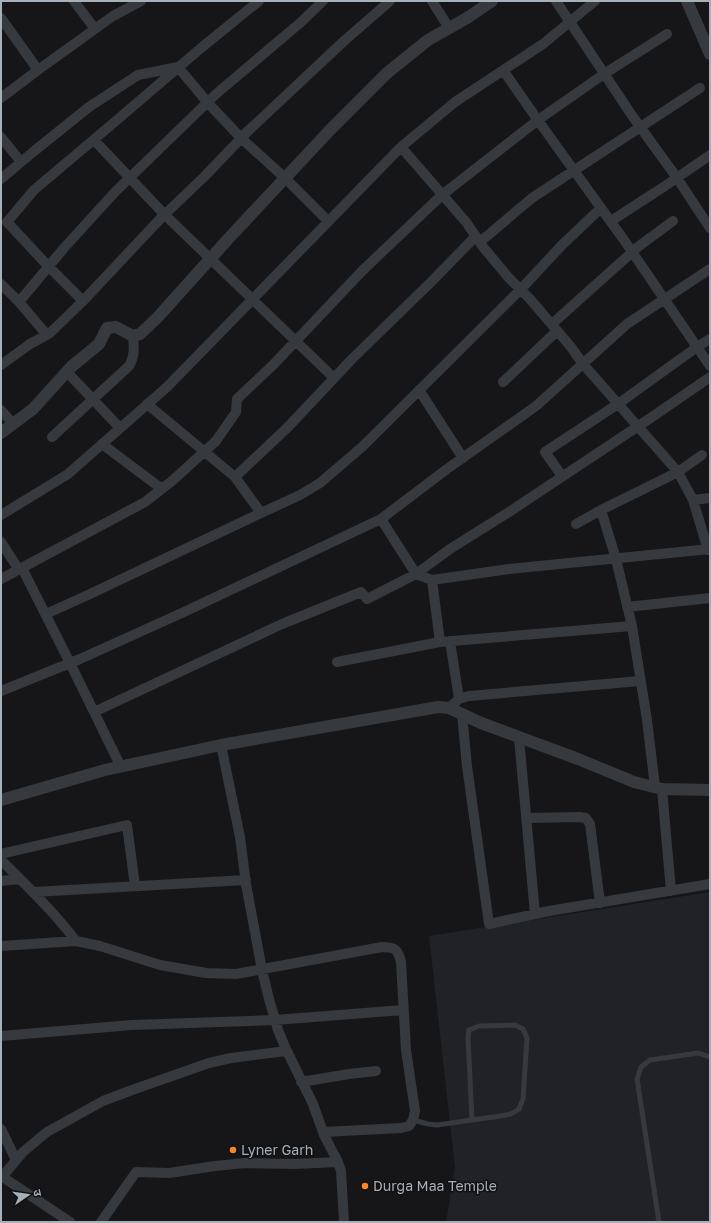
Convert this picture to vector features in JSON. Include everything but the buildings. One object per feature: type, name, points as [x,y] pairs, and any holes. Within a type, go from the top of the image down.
[{"type":"street","points":[[74,1],[95,29]]},
{"type":"street","points":[[1,98],[113,16],[141,1]]},
{"type":"street","points":[[83,301],[4,219],[34,190],[178,67],[259,1]]},
{"type":"street","points":[[19,302],[64,248],[129,178],[208,103],[323,1]]},
{"type":"street","points":[[1,365],[30,344],[47,335],[83,301],[164,214],[241,138],[338,46],[390,1]]},
{"type":"street","points":[[432,1],[449,28]]},
{"type":"street","points":[[1,433],[33,409],[67,372],[99,344],[107,328],[116,327],[133,336],[140,334],[157,318],[210,258],[330,130],[387,73],[428,40],[467,18],[492,1]]},
{"type":"street","points":[[556,1],[604,74],[710,228]]},
{"type":"street","points":[[1,515],[68,474],[167,387],[401,147],[455,102],[543,44],[595,1]]},
{"type":"street","points":[[687,1],[710,54]]},
{"type":"street","points":[[1,18],[38,70]]},
{"type":"street","points":[[1,579],[145,502],[162,489],[216,441],[236,412],[237,399],[295,342],[363,270],[442,195],[538,120],[604,74],[667,34]]},
{"type":"street","points":[[178,67],[208,103],[241,138],[285,178],[328,221]]},
{"type":"street","points":[[1,179],[89,107],[138,75],[178,67]]},
{"type":"street","points":[[504,70],[611,221],[710,366]]},
{"type":"street","points":[[235,477],[288,427],[334,378],[478,239],[532,198],[700,88]]},
{"type":"street","points":[[1,137],[21,162]]},
{"type":"street","points":[[94,140],[164,214],[334,378]]},
{"type":"street","points":[[381,519],[416,574],[432,580],[508,569],[709,549],[693,500],[678,472],[583,364],[530,299],[509,278],[466,222],[401,147]]},
{"type":"street","points":[[611,221],[710,155]]},
{"type":"street","points":[[46,614],[300,495],[320,483],[362,447],[520,289],[562,244],[601,208]]},
{"type":"street","points":[[503,382],[554,327],[632,252],[673,221]]},
{"type":"street","points":[[1,691],[70,663],[184,612],[381,519],[536,406],[627,324],[710,269]]},
{"type":"street","points":[[1,284],[19,302],[47,335]]},
{"type":"street","points":[[52,438],[129,366],[133,360],[133,336]]},
{"type":"street","points":[[562,476],[545,452],[618,404],[710,338]]},
{"type":"street","points":[[67,372],[120,428]]},
{"type":"street","points":[[94,712],[282,624],[362,592],[367,599],[416,574],[710,377]]},
{"type":"street","points":[[419,390],[463,458]]},
{"type":"street","points":[[147,404],[235,477],[261,513]]},
{"type":"street","points":[[1,410],[13,424]]},
{"type":"street","points":[[102,444],[162,489]]},
{"type":"street","points":[[576,524],[678,472],[702,455]]},
{"type":"street","points":[[693,500],[710,498]]},
{"type":"street","points":[[601,510],[616,559],[632,626],[658,788],[671,891]]},
{"type":"street","points":[[1,542],[20,569],[46,614],[121,767]]},
{"type":"street","points":[[432,580],[440,642]]},
{"type":"street","points":[[627,607],[710,598]]},
{"type":"street","points":[[338,662],[440,642],[632,626]]},
{"type":"street","points":[[450,641],[459,699]]},
{"type":"street","points":[[449,708],[459,699],[469,696],[640,681]]},
{"type":"street","points":[[1,800],[121,767],[221,745],[438,707],[449,708],[481,723],[578,759],[634,782],[658,788],[710,790]]},
{"type":"street","points":[[462,714],[467,766],[489,924],[534,914],[710,884]]},
{"type":"street","points":[[520,738],[534,914]]},
{"type":"street","points":[[221,745],[240,837],[262,970],[275,1020],[286,1051],[313,1104],[323,1132],[341,1171],[344,1222]]},
{"type":"street","points":[[526,818],[586,818],[590,824],[600,903]]},
{"type":"street","points":[[1,854],[127,825],[135,886]]},
{"type":"street","points":[[1,860],[33,892],[76,941]]},
{"type":"street","points":[[1,881],[20,879]]},
{"type":"street","points":[[33,892],[246,880]]},
{"type":"street","points":[[1,946],[76,941],[100,946],[160,965],[206,973],[236,974],[391,947],[398,952],[402,962],[406,1050],[415,1111],[413,1120],[409,1126],[401,1128],[323,1132]]},
{"type":"street","points":[[1,1036],[132,1025],[275,1020],[403,1010]]},
{"type":"street","points":[[70,1222],[2,1176],[23,1152],[47,1132],[110,1098],[209,1063],[231,1058],[286,1051]]},
{"type":"street","points":[[301,1082],[376,1071]]},
{"type":"street","points":[[1,1130],[16,1160]]},
{"type":"street","points":[[101,1222],[136,1172],[169,1173],[245,1163],[295,1164],[338,1162]]},
{"type":"lane","points":[[413,1120],[437,1125],[511,1114],[519,1109],[523,1099],[527,1038],[523,1030],[515,1025],[479,1026],[470,1030],[468,1038],[472,1119]]},
{"type":"lane","points":[[659,1222],[637,1080],[641,1067],[650,1060],[698,1053],[710,1057]]},
{"type":"shaded area","points":[[710,892],[710,1222],[446,1222],[455,1168],[429,936]]},
{"type":"place","name":"Lyner Garh","points":[[233,1150]]},
{"type":"place","name":"Durga Maa Temple","points":[[365,1186]]}]
